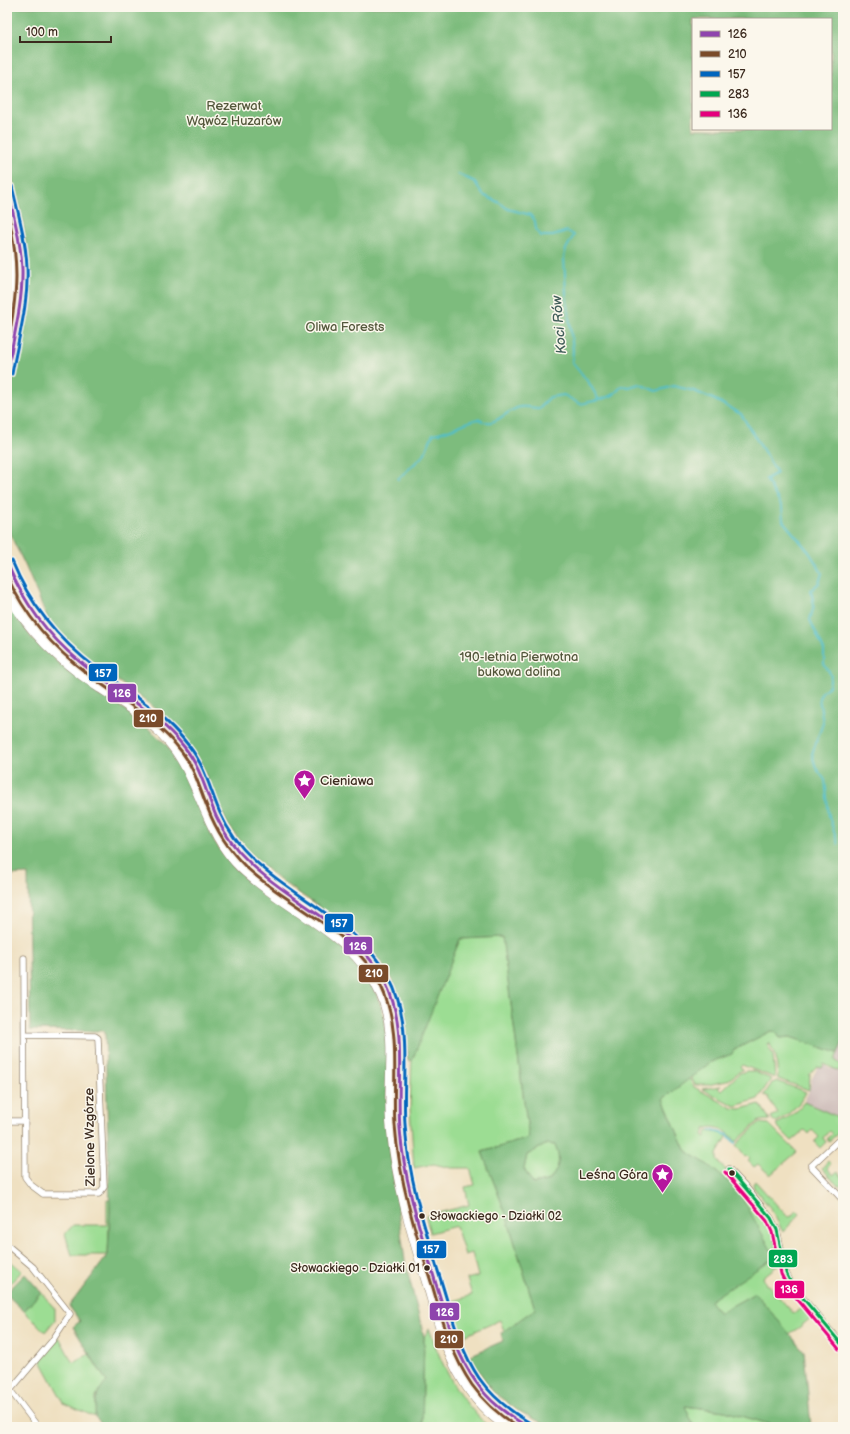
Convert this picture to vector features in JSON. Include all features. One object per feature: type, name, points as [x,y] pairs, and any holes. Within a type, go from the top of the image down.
[{"type":"main road","points":[[7,187],[19,238],[22,270],[21,288],[7,373]]},
{"type":"main road","points":[[7,226],[12,262],[12,284],[7,320]]},
{"type":"main road","points":[[7,563],[23,597],[56,640],[79,661],[154,714],[173,733],[188,752],[199,772],[221,826],[243,857],[273,882],[348,935],[366,954],[384,979],[393,1002],[400,1037],[399,1115],[404,1157],[423,1238],[449,1323],[462,1358],[478,1385],[499,1408],[528,1427]]},
{"type":"main road","points":[[7,593],[30,627],[57,656],[137,713],[166,739],[184,762],[212,829],[240,867],[271,893],[341,941],[357,957],[372,978],[381,994],[390,1022],[392,1058],[390,1126],[406,1211],[417,1252],[445,1342],[458,1373],[478,1401],[507,1427]]},
{"type":"street","name":"Zielone Wzgórze","points":[[24,958],[25,1175],[30,1186],[40,1193],[52,1195],[96,1195],[102,1192],[104,1185],[98,1038],[96,1036],[25,1035]]},
{"type":"street","points":[[7,1121],[25,1121]]},
{"type":"street","points":[[843,1136],[811,1166],[843,1200]]},
{"type":"street","points":[[729,1169],[746,1186],[771,1218],[777,1230],[786,1273],[792,1285],[843,1346]]},
{"type":"street","points":[[7,1245],[33,1267],[70,1314],[52,1341],[8,1390],[38,1427]]},
{"type":"shaded area","points":[[843,1042],[843,1119],[804,1102],[810,1088],[811,1080],[820,1063],[831,1069]]},
{"type":"green space","name":"Oliwa Forests","points":[[7,7],[843,7],[843,1042],[838,1053],[790,1037],[780,1038],[776,1032],[771,1031],[734,1050],[732,1054],[711,1062],[663,1099],[685,1150],[708,1165],[738,1190],[775,1257],[710,1301],[719,1313],[755,1293],[804,1351],[811,1427],[779,1427],[725,1411],[685,1406],[694,1427],[550,1427],[517,1410],[492,1391],[469,1356],[503,1341],[501,1333],[535,1309],[506,1214],[482,1152],[529,1138],[502,937],[460,939],[412,1061],[408,1060],[404,1018],[406,1018],[406,1015],[403,1015],[391,978],[375,955],[354,933],[348,923],[344,924],[274,876],[246,849],[227,823],[199,760],[173,724],[155,708],[70,646],[50,624],[25,565],[7,528],[7,416],[27,286],[28,269],[23,222],[7,158]],"holes":[[[547,1144],[555,1145],[558,1155],[558,1163],[550,1180],[533,1184],[524,1169],[527,1155]]]},
{"type":"green space","points":[[7,601],[31,637],[60,664],[134,716],[166,744],[186,774],[213,839],[223,854],[238,871],[340,945],[365,974],[377,995],[385,1019],[388,1056],[386,1124],[405,1261],[424,1337],[422,1427],[116,1427],[111,1425],[104,1426],[95,1417],[98,1393],[107,1382],[73,1327],[80,1321],[69,1306],[108,1255],[110,1212],[105,1031],[30,1030],[28,874],[7,875]]},
{"type":"green space","points":[[502,937],[529,1138],[482,1152],[506,1214],[535,1309],[504,1331],[500,1320],[462,1337],[450,1302],[472,1295],[467,1279],[478,1276],[472,1253],[465,1255],[456,1226],[430,1233],[426,1216],[469,1205],[465,1187],[475,1185],[470,1168],[451,1168],[434,1164],[414,1168],[410,1107],[412,1058],[460,939]]},
{"type":"green space","points":[[771,1031],[776,1032],[780,1038],[790,1037],[838,1053],[835,1060],[843,1066],[843,1073],[824,1064],[822,1068],[817,1067],[810,1074],[809,1090],[778,1079],[776,1057],[769,1042],[767,1044],[773,1055],[775,1078],[742,1065],[740,1067],[743,1069],[727,1081],[707,1085],[695,1085],[691,1077],[711,1062],[731,1054],[734,1050]]},
{"type":"green space","points":[[753,1071],[771,1079],[758,1099],[735,1106],[702,1089],[721,1086],[718,1088],[721,1091],[740,1073]]},
{"type":"green space","points":[[689,1078],[694,1087],[732,1108],[740,1109],[760,1104],[770,1120],[759,1121],[736,1142],[727,1132],[714,1127],[705,1129],[703,1135],[706,1137],[707,1131],[726,1134],[727,1137],[717,1154],[717,1160],[764,1213],[774,1235],[779,1261],[778,1265],[763,1277],[766,1285],[768,1285],[794,1314],[803,1306],[813,1316],[789,1334],[755,1293],[719,1313],[709,1301],[738,1190],[708,1165],[685,1150],[663,1099]]},
{"type":"green space","points":[[777,1081],[806,1092],[794,1109],[777,1122],[774,1122],[771,1117],[778,1113],[768,1098],[769,1097],[764,1095],[772,1083]]},
{"type":"green space","points":[[804,1102],[843,1119],[843,1129],[829,1141],[827,1138],[832,1134],[829,1131],[823,1138],[826,1142],[820,1148],[814,1142],[819,1137],[812,1130],[809,1134],[805,1130],[792,1141],[776,1125],[796,1112]]},
{"type":"green space","points":[[759,1123],[769,1124],[797,1152],[770,1175],[758,1164],[754,1167],[748,1161],[750,1159],[747,1156],[745,1157],[736,1145]]},
{"type":"green space","points":[[547,1144],[555,1145],[559,1155],[558,1167],[550,1180],[533,1184],[524,1169],[527,1155]]},
{"type":"green space","points":[[828,1161],[831,1164],[827,1168],[833,1175],[838,1171],[841,1176],[843,1174],[843,1189],[839,1185],[838,1186],[822,1168]]},
{"type":"green space","points":[[755,1181],[787,1216],[790,1217],[797,1211],[800,1214],[783,1232],[771,1209],[754,1188],[753,1184]]},
{"type":"green space","points":[[107,1200],[110,1200],[108,1255],[72,1255],[65,1234],[73,1225],[107,1225]]},
{"type":"green space","points":[[7,1258],[22,1271],[7,1287]]},
{"type":"green space","points":[[424,1262],[457,1357],[520,1427],[514,1426],[507,1422],[484,1401],[460,1366],[443,1325]]},
{"type":"green space","points":[[25,1274],[41,1292],[24,1311],[7,1295],[7,1292]]},
{"type":"green space","points":[[41,1292],[55,1309],[55,1320],[45,1332],[24,1311]]},
{"type":"green space","points":[[429,1328],[452,1382],[468,1405],[489,1427],[422,1427],[424,1337]]},
{"type":"green space","points":[[59,1337],[73,1363],[89,1354],[107,1382],[96,1397],[95,1417],[64,1403],[40,1359]]},
{"type":"green space","points":[[684,1406],[725,1411],[779,1427],[694,1427]]},
{"type":"waterway","points":[[800,135],[808,130]]},
{"type":"waterway","name":"Koci Rów","points":[[458,174],[475,182],[483,195],[500,203],[508,209],[531,215],[535,221],[536,229],[541,236],[553,236],[567,231],[574,235],[566,249],[564,257],[566,293],[573,350],[572,362],[589,383],[599,400],[613,395],[622,386],[629,387],[639,384],[656,391],[674,386],[694,391],[741,414],[777,473],[766,479],[782,507],[783,521],[809,552],[822,573],[819,583],[811,590],[814,605],[810,620],[824,650],[824,664],[831,675],[829,686],[822,692],[819,698],[823,723],[812,754],[816,768],[825,780],[829,816],[838,844]]},
{"type":"waterway","points":[[398,479],[424,455],[433,434],[478,419],[484,422],[494,421],[520,407],[539,408],[550,397],[564,395],[580,404],[599,400]]},
{"type":"waterway","points":[[710,1130],[728,1135],[735,1143]]},
{"type":"transit line","name":"157","points":[[12,186],[25,247],[27,267],[25,307],[12,374]]},
{"type":"transit line","name":"126","points":[[7,187],[18,238],[22,269],[21,295],[7,373]]},
{"type":"transit line","name":"210","points":[[7,209],[16,262],[15,294],[7,347]]},
{"type":"transit line","name":"157","points":[[12,561],[36,607],[57,633],[82,657],[169,723],[189,746],[203,770],[223,820],[244,850],[271,875],[345,927],[376,959],[389,978],[396,995],[404,1031],[404,1106],[410,1165],[424,1225],[453,1320],[472,1367],[484,1385],[515,1414],[530,1423]]},
{"type":"transit line","name":"126","points":[[7,563],[28,604],[56,640],[92,672],[148,712],[174,735],[185,748],[199,772],[219,823],[240,853],[267,878],[323,917],[358,946],[373,963],[385,982],[392,999],[399,1035],[399,1110],[405,1168],[419,1227],[448,1322],[462,1359],[481,1389],[499,1408],[528,1427]]},
{"type":"transit line","name":"210","points":[[7,576],[22,605],[52,643],[76,665],[150,720],[172,740],[182,752],[194,772],[215,825],[239,860],[262,881],[337,934],[354,949],[369,966],[381,986],[388,1003],[392,1020],[395,1055],[394,1108],[400,1167],[409,1208],[444,1326],[459,1362],[472,1385],[493,1408],[518,1427]]},
{"type":"transit line","name":"283","points":[[729,1169],[771,1218],[777,1230],[786,1273],[792,1285],[843,1346]]},
{"type":"transit line","name":"136","points":[[725,1172],[767,1221],[772,1232],[781,1274],[788,1288],[839,1349]]},
{"type":"place","name":"Cieniawa","points":[[304,800]]},
{"type":"place","name":"Leśna Góra","points":[[663,1194]]},
{"type":"place","name":"Słowackiego - Działki 02","points":[[422,1216]]},
{"type":"place","name":"Słowackiego - Działki 01","points":[[427,1268]]},
{"type":"park label","name":"Rezerwat Wąwóz Huzarów","points":[[234,114]]},
{"type":"park label","name":"190-letnia Pierwotna bukowa dolina","points":[[519,664]]}]
